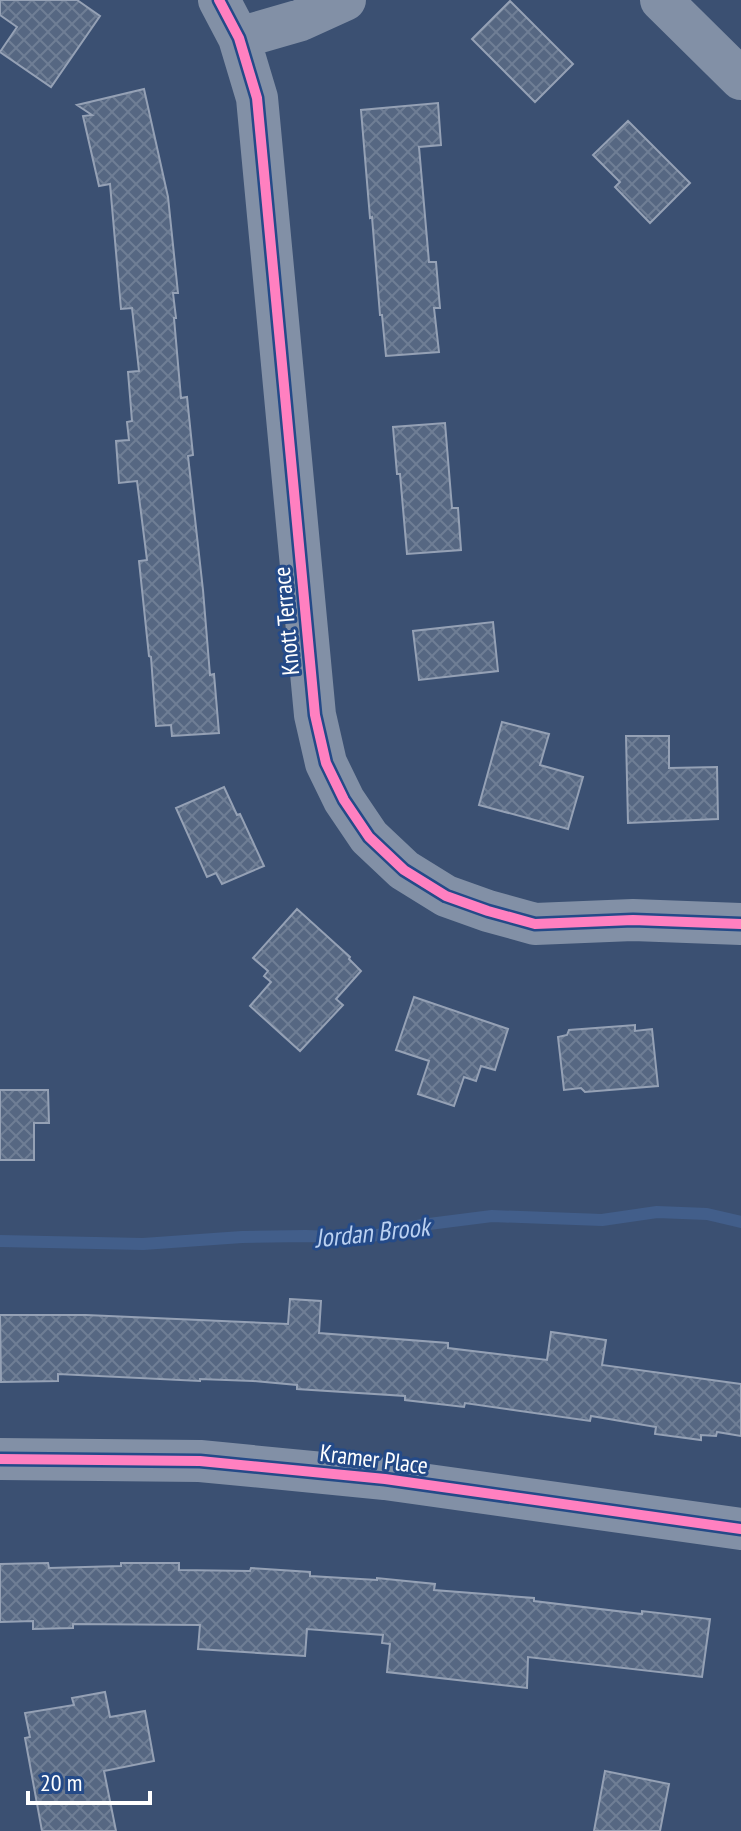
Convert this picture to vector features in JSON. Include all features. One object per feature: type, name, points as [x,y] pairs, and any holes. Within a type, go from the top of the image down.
[{"type":"street","name":"Knott Terrace","points":[[219,0],[239,38],[257,98],[315,715],[326,763],[344,800],[369,837],[404,870],[446,896],[488,911],[535,924],[633,920],[741,924]]},
{"type":"street","points":[[239,38],[301,20],[345,0]]},
{"type":"street","points":[[661,0],[741,79]]},
{"type":"street","name":"Kramer Place","points":[[0,1459],[200,1461],[385,1479],[741,1529]]},
{"type":"building","points":[[0,0],[77,0],[100,16],[51,87],[0,52],[17,27],[0,15]]},
{"type":"building","points":[[510,1],[573,64],[535,102],[472,39]]},
{"type":"building","points":[[144,89],[168,197],[178,293],[173,293],[181,398],[187,397],[193,455],[188,456],[210,675],[214,674],[219,733],[172,736],[171,725],[156,726],[139,561],[147,560],[137,481],[119,483],[116,441],[129,440],[127,422],[132,421],[128,372],[139,371],[132,308],[121,309],[110,184],[99,186],[83,116],[92,115],[77,105]]},
{"type":"building","points":[[438,103],[441,145],[419,147],[429,262],[436,262],[440,308],[434,308],[439,352],[386,356],[361,110]]},
{"type":"building","points":[[628,121],[690,183],[650,223],[615,187],[620,182],[593,155]]},
{"type":"building","points":[[445,423],[452,508],[458,508],[461,550],[407,554],[393,427]]},
{"type":"building","points":[[493,622],[498,671],[419,680],[413,631]]},
{"type":"building","points":[[502,722],[549,734],[540,765],[583,777],[568,829],[479,805]]},
{"type":"building","points":[[626,736],[669,736],[669,768],[717,767],[718,819],[628,823]]},
{"type":"building","points":[[224,787],[264,866],[222,884],[216,873],[207,877],[176,808]]},
{"type":"building","points":[[297,909],[350,957],[361,971],[336,999],[343,1005],[300,1051],[250,1006],[271,982],[264,976],[268,971],[253,958]]},
{"type":"building","points":[[414,997],[508,1029],[495,1070],[481,1066],[476,1081],[464,1077],[454,1106],[418,1094],[429,1061],[396,1050]]},
{"type":"building","points":[[635,1025],[635,1031],[652,1029],[658,1086],[585,1092],[581,1088],[564,1090],[558,1037],[567,1035],[569,1030]]},
{"type":"building","points":[[0,1090],[48,1090],[49,1123],[34,1123],[34,1160],[0,1160]]},
{"type":"building","points":[[290,1299],[321,1301],[319,1333],[448,1343],[448,1348],[547,1360],[551,1332],[606,1340],[602,1365],[741,1384],[741,1436],[717,1432],[716,1436],[701,1435],[701,1440],[655,1434],[656,1427],[591,1416],[590,1421],[465,1403],[464,1407],[405,1400],[405,1396],[297,1389],[297,1385],[253,1381],[58,1374],[58,1381],[1,1382],[0,1315],[86,1315],[288,1324]]},
{"type":"building","points":[[48,1563],[49,1568],[179,1563],[179,1570],[250,1571],[251,1568],[310,1572],[310,1576],[435,1584],[434,1590],[534,1598],[534,1601],[642,1614],[642,1611],[710,1619],[702,1677],[528,1657],[527,1688],[387,1672],[390,1644],[382,1643],[383,1635],[307,1629],[305,1656],[198,1649],[200,1625],[73,1624],[73,1628],[33,1629],[33,1621],[0,1622],[0,1564]]},
{"type":"building","points":[[105,1692],[110,1717],[145,1711],[154,1761],[104,1771],[116,1831],[42,1831],[25,1738],[30,1737],[25,1713],[74,1705],[72,1698]]},
{"type":"building","points":[[605,1771],[669,1784],[660,1831],[594,1831]]},
{"type":"waterway","name":"Jordan Brook","points":[[0,1241],[143,1244],[242,1237],[364,1238],[421,1225],[492,1216],[602,1220],[657,1212],[707,1214],[741,1222]]},
{"type":"cycle path","points":[[219,0],[239,38],[257,98],[315,715],[326,763],[344,800],[369,837],[404,870],[446,896],[488,911],[535,924],[633,920],[741,924]]},
{"type":"cycle path","points":[[0,1459],[200,1461],[385,1479],[741,1529]]}]
